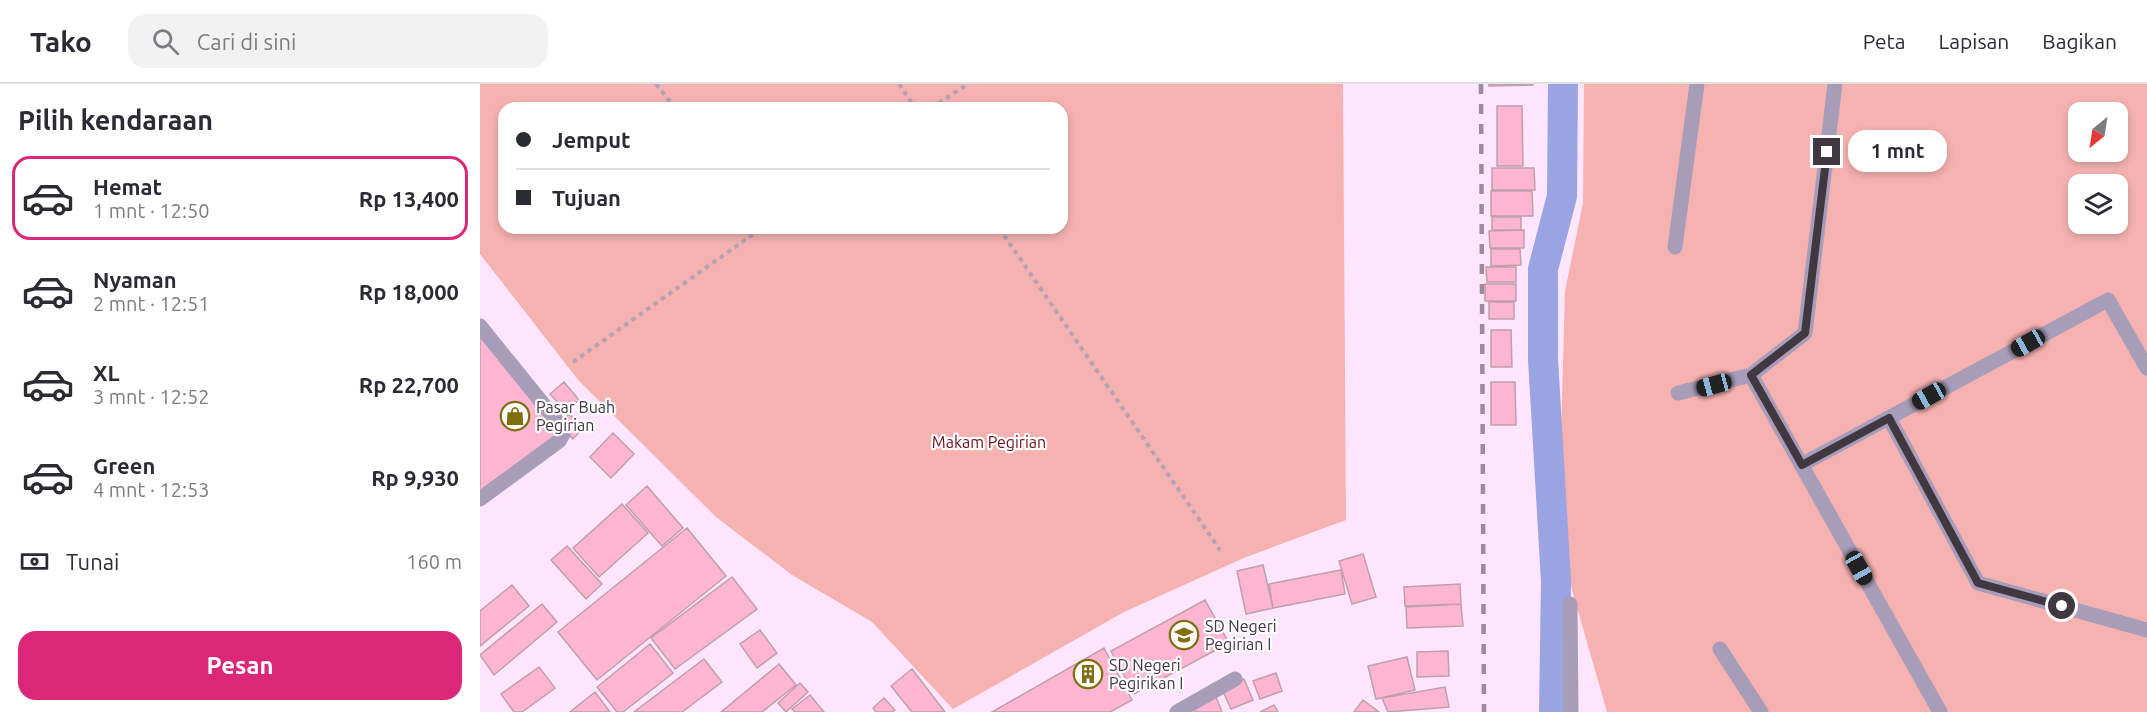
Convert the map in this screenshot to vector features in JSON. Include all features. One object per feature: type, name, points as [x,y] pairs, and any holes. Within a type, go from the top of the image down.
[{"type":"street","points":[[1675,247],[1697,84]]},
{"type":"street","points":[[1678,393],[1751,375],[1805,333],[1835,84]]},
{"type":"street","points":[[1802,465],[2108,300],[2147,368]]},
{"type":"street","points":[[480,326],[556,420],[563,434],[559,441],[480,499]]},
{"type":"street","points":[[1751,375],[1940,712]]},
{"type":"street","points":[[1889,418],[1978,583],[2147,630]]},
{"type":"street","points":[[1570,604],[1571,712]]},
{"type":"street","points":[[1720,649],[1761,712]]},
{"type":"street","points":[[1177,712],[1235,680]]},
{"type":"path","points":[[656,84],[670,102]]},
{"type":"path","points":[[898,84],[911,102]]},
{"type":"path","points":[[941,102],[968,84]]},
{"type":"path","points":[[573,362],[754,234]]},
{"type":"path","points":[[1003,234],[1220,550]]},
{"type":"green space","name":"Makam Pegirian","points":[[480,84],[1343,84],[1346,520],[1246,557],[1124,612],[953,709],[872,622],[792,575],[716,517],[579,381],[480,254]]},
{"type":"green space","points":[[1584,84],[2147,84],[2147,712],[1607,712],[1570,583],[1559,508],[1565,291],[1583,203]]},
{"type":"building","points":[[1489,84],[1533,84],[1533,85],[1489,86]]},
{"type":"building","points":[[1497,106],[1522,106],[1523,166],[1497,166]]},
{"type":"building","points":[[1492,168],[1534,168],[1535,190],[1492,190]]},
{"type":"building","points":[[1491,191],[1532,191],[1533,216],[1491,216]]},
{"type":"building","points":[[1492,217],[1521,217],[1521,230],[1492,230]]},
{"type":"building","points":[[1524,230],[1524,248],[1490,248],[1489,231]]},
{"type":"building","points":[[1491,249],[1520,249],[1521,265],[1491,266]]},
{"type":"building","points":[[1486,267],[1516,267],[1516,282],[1487,282]]},
{"type":"building","points":[[1485,284],[1516,284],[1516,301],[1485,301]]},
{"type":"building","points":[[1489,302],[1514,302],[1514,319],[1489,319]]},
{"type":"building","points":[[1491,330],[1511,330],[1512,367],[1491,367]]},
{"type":"building","name":"Pasar Buah Pegirian","points":[[480,335],[560,433],[480,493]]},
{"type":"building","points":[[564,382],[579,400],[566,411],[550,394]]},
{"type":"building","points":[[1491,382],[1515,382],[1516,425],[1491,425]]},
{"type":"building","points":[[569,414],[583,428],[573,439],[559,425]]},
{"type":"building","points":[[613,433],[634,454],[611,478],[590,457]]},
{"type":"building","points":[[647,486],[683,528],[662,546],[626,505]]},
{"type":"building","points":[[622,504],[648,533],[599,577],[573,548]]},
{"type":"building","points":[[687,528],[726,576],[597,680],[558,632]]},
{"type":"building","points":[[567,546],[602,584],[586,599],[551,560]]},
{"type":"building","points":[[1363,554],[1376,597],[1352,604],[1339,561]]},
{"type":"building","points":[[1263,565],[1273,608],[1246,614],[1237,571]]},
{"type":"building","points":[[1341,570],[1345,594],[1273,608],[1269,584]]},
{"type":"building","points":[[732,577],[757,609],[675,669],[651,638]]},
{"type":"building","points":[[1460,584],[1461,604],[1405,606],[1404,587]]},
{"type":"building","points":[[512,585],[529,606],[480,646],[480,611]]},
{"type":"building","points":[[1205,600],[1229,643],[1134,694],[1111,651]]},
{"type":"building","points":[[542,604],[557,622],[494,675],[480,655]]},
{"type":"building","points":[[1461,604],[1463,626],[1407,628],[1406,607]]},
{"type":"building","points":[[760,630],[777,653],[757,668],[740,644]]},
{"type":"building","points":[[650,644],[673,673],[623,712],[617,712],[597,687]]},
{"type":"building","name":"SD Negeri Pegirikan I","points":[[1104,648],[1132,700],[1110,712],[992,712]]},
{"type":"building","points":[[1448,651],[1449,676],[1417,677],[1417,652]]},
{"type":"building","points":[[1407,657],[1415,690],[1376,699],[1368,666]]},
{"type":"building","points":[[704,659],[722,682],[682,712],[634,712]]},
{"type":"building","points":[[779,664],[796,685],[762,712],[721,712]]},
{"type":"building","points":[[539,667],[555,688],[522,712],[514,712],[501,694]]},
{"type":"building","points":[[912,669],[945,712],[912,712],[891,686]]},
{"type":"building","points":[[1276,673],[1282,691],[1260,699],[1253,681]]},
{"type":"building","points":[[1244,679],[1253,700],[1231,709],[1222,689]]},
{"type":"building","points":[[800,683],[808,692],[786,712],[778,703]]},
{"type":"building","points":[[1445,687],[1449,707],[1388,712],[1382,698]]},
{"type":"building","points":[[595,692],[610,712],[570,712]]},
{"type":"building","points":[[810,695],[824,712],[795,712],[792,709]]},
{"type":"building","points":[[1216,697],[1222,712],[1195,712],[1192,705]]},
{"type":"building","points":[[884,698],[895,710],[876,712],[873,708]]},
{"type":"building","points":[[1363,700],[1379,712],[1354,712]]},
{"type":"building","points":[[1274,705],[1278,712],[1260,712]]},
{"type":"waterway","points":[[1554,712],[1556,581],[1543,359],[1543,269],[1562,196],[1563,84]]},
{"type":"railway","points":[[1481,84],[1484,712]]},
{"type":"place","name":"Pasar Buah Pegirian","points":[[515,416]]},
{"type":"place","name":"SD Negeri Pegirian I","points":[[1184,635]]},
{"type":"place","name":"SD Negeri Pegirikan I","points":[[1088,674]]},
{"type":"route","points":[[1827,152],[1805,333],[1751,375],[1802,465],[1889,418],[1958,550],[1978,583],[2062,606]]}]
